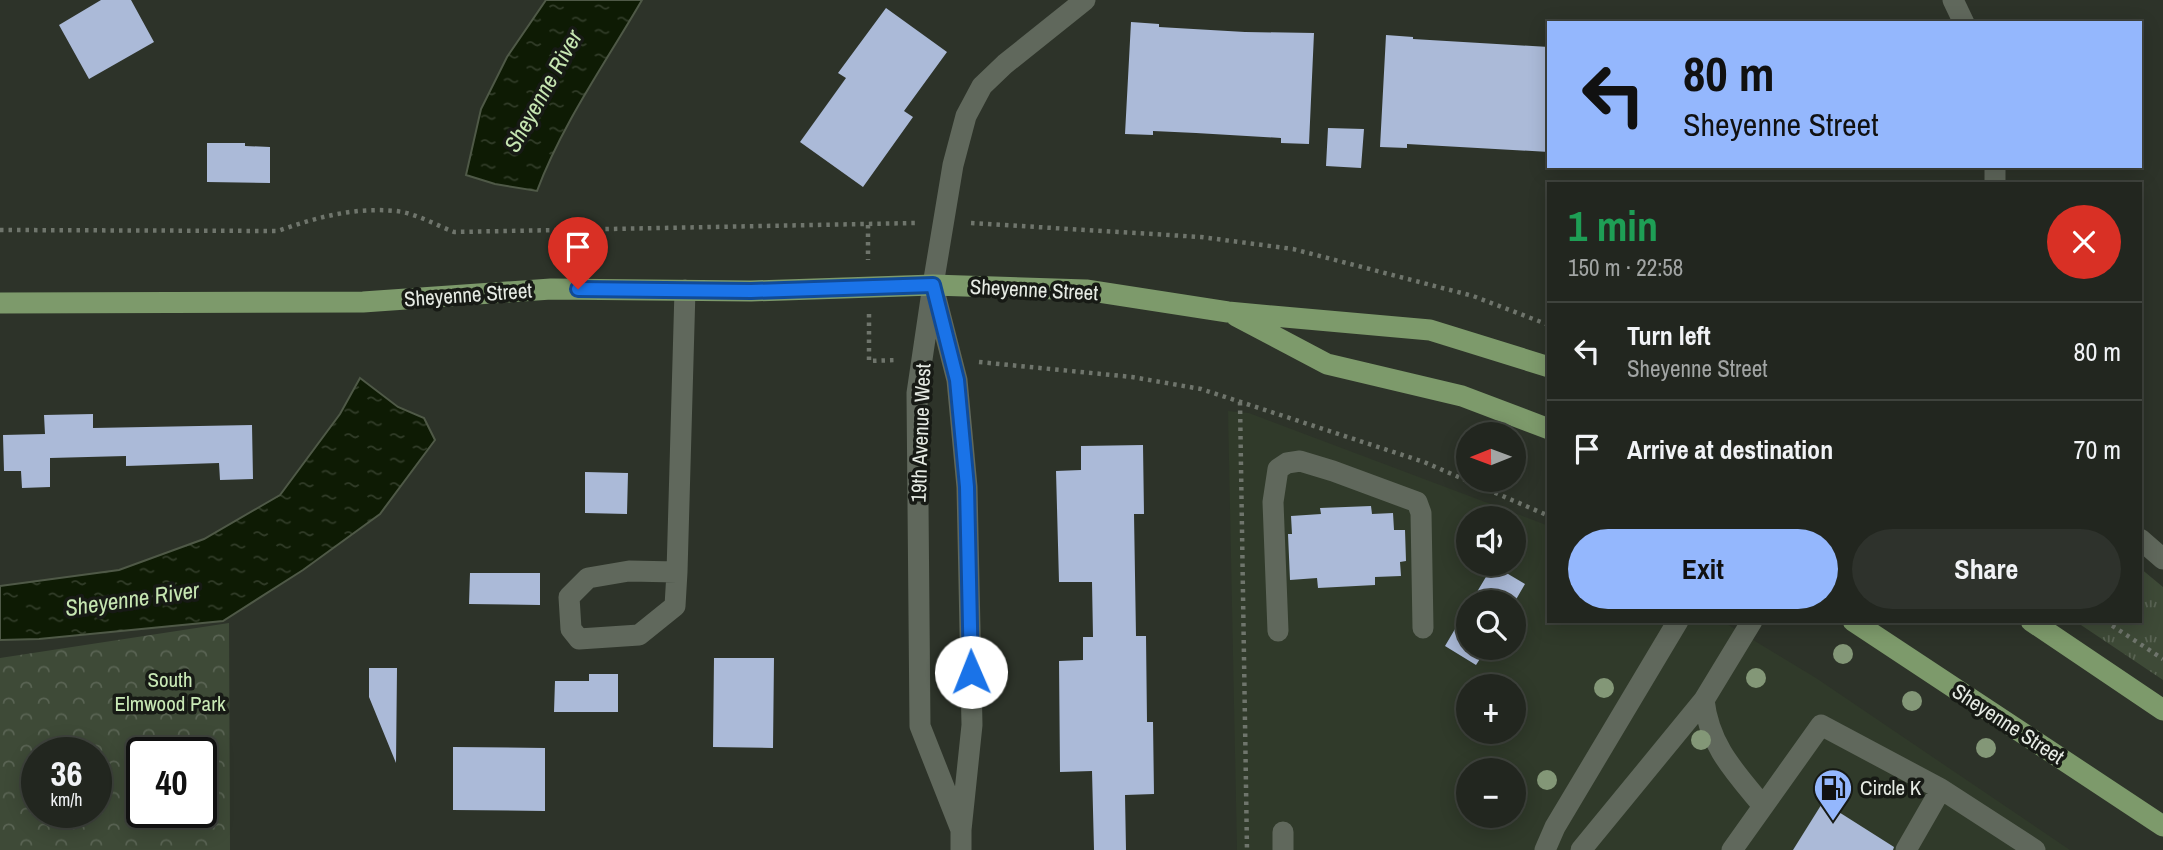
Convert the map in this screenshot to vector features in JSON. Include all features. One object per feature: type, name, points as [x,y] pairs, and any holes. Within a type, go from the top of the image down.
[{"type":"main road","name":"Sheyenne Street","points":[[0,303],[363,302],[551,289],[751,291],[933,285],[1086,290],[1228,312],[1430,330],[1547,366]]},
{"type":"main road","name":"Sheyenne Street","points":[[1228,312],[1327,364],[1462,396],[1547,428]]},
{"type":"main road","name":"Sheyenne Street","points":[[1856,623],[2163,826]]},
{"type":"main road","points":[[2034,623],[2163,710]]},
{"type":"street","points":[[933,285],[953,165],[966,116],[982,86],[1005,64],[1085,0]]},
{"type":"street","points":[[1953,0],[1963,21]]},
{"type":"street","name":"19th Avenue West","points":[[933,285],[917,393],[920,726],[961,840]]},
{"type":"street","name":"19th Avenue West","points":[[933,285],[957,380],[967,487],[972,725],[961,840]]},
{"type":"street","points":[[677,572],[629,571],[588,578],[569,597],[571,629],[579,639],[639,635],[675,606],[677,572],[685,290]]},
{"type":"street","points":[[1278,631],[1273,502],[1275,484],[1278,469],[1300,461],[1417,502],[1421,513],[1423,628]]},
{"type":"street","points":[[2142,542],[2163,559]]},
{"type":"street","points":[[1545,850],[1555,827],[1677,623]]},
{"type":"street","points":[[1581,850],[1704,700],[1751,623]]},
{"type":"street","points":[[1704,700],[1706,720],[1726,761],[1763,806]]},
{"type":"street","points":[[1732,850],[1821,725],[1941,789],[2035,850]]},
{"type":"street","points":[[1906,850],[1941,789]]},
{"type":"path","points":[[0,230],[278,231],[319,216],[355,211],[399,211],[454,232],[943,222],[1016,224],[1188,236],[1293,249],[1473,296],[1547,324]]},
{"type":"path","points":[[1006,365],[1132,377],[1201,389],[1424,462],[1547,515]]},
{"type":"path","points":[[1240,402],[1247,850]]},
{"type":"path","points":[[2108,623],[2163,659]]},
{"type":"shaded area","points":[[1228,411],[1249,413],[1496,506],[1456,506],[1456,576],[1526,576],[1526,517],[1547,525],[1547,623],[1725,623],[1816,678],[2070,850],[1237,850]]},
{"type":"green space","points":[[2142,570],[2163,587],[2163,680],[2078,623],[2142,623]]},
{"type":"green space","name":"South Elmwood Park","points":[[229,623],[230,850],[0,850],[0,658]]},
{"type":"water","name":"Sheyenne River","points":[[546,0],[642,0],[572,117],[537,191],[495,184],[466,175],[481,109],[507,57]]},
{"type":"water","name":"Sheyenne River","points":[[360,378],[398,407],[424,418],[435,440],[380,514],[303,570],[223,621],[39,639],[0,640],[0,586],[119,570],[204,539],[280,495],[340,414]]},
{"type":"building","points":[[101,0],[131,0],[154,42],[89,79],[59,25]]},
{"type":"building","points":[[886,8],[947,52],[904,111],[913,117],[863,187],[800,142],[846,78],[838,73]]},
{"type":"building","points":[[1131,22],[1159,24],[1159,27],[1314,33],[1309,144],[1281,143],[1281,138],[1196,133],[1153,131],[1153,135],[1125,134]]},
{"type":"building","points":[[1386,35],[1547,47],[1547,152],[1407,144],[1407,148],[1380,147]]},
{"type":"building","points":[[1328,128],[1364,129],[1361,168],[1326,166]]},
{"type":"building","points":[[207,143],[245,143],[245,146],[270,147],[270,183],[207,182]]},
{"type":"building","points":[[93,414],[93,428],[252,425],[253,479],[220,480],[219,463],[126,466],[126,456],[50,458],[50,487],[22,488],[21,471],[4,471],[3,435],[45,434],[44,415]]},
{"type":"building","points":[[1143,445],[1144,514],[1134,514],[1136,636],[1146,636],[1147,722],[1153,722],[1154,794],[1125,795],[1126,850],[1094,850],[1092,771],[1060,772],[1059,661],[1083,660],[1083,637],[1093,637],[1092,582],[1059,582],[1056,471],[1081,470],[1081,446]]},
{"type":"building","points":[[585,472],[628,473],[627,514],[585,513]]},
{"type":"building","points":[[1371,506],[1372,514],[1393,513],[1394,530],[1405,530],[1406,561],[1400,562],[1401,576],[1375,577],[1375,585],[1318,588],[1317,578],[1290,580],[1288,534],[1292,534],[1291,516],[1321,514],[1320,508]]},
{"type":"building","points":[[470,573],[540,573],[540,605],[469,604]]},
{"type":"building","points":[[1486,576],[1512,576],[1525,584],[1522,590],[1478,590]]},
{"type":"building","points":[[1456,627],[1456,653],[1445,646]]},
{"type":"building","points":[[714,658],[774,658],[773,748],[713,747]]},
{"type":"building","points":[[369,668],[397,668],[396,763],[369,697]]},
{"type":"building","points":[[589,674],[618,674],[618,712],[554,712],[555,681],[589,681]]},
{"type":"building","points":[[453,747],[545,748],[545,811],[453,810]]},
{"type":"building","name":"Circle K","points":[[1823,802],[1894,847],[1893,850],[1793,850]]},
{"type":"place","name":"Circle K","points":[[1833,822]]},
{"type":"route","points":[[578,289],[751,291],[933,285],[957,380],[967,487],[971,672]]}]
